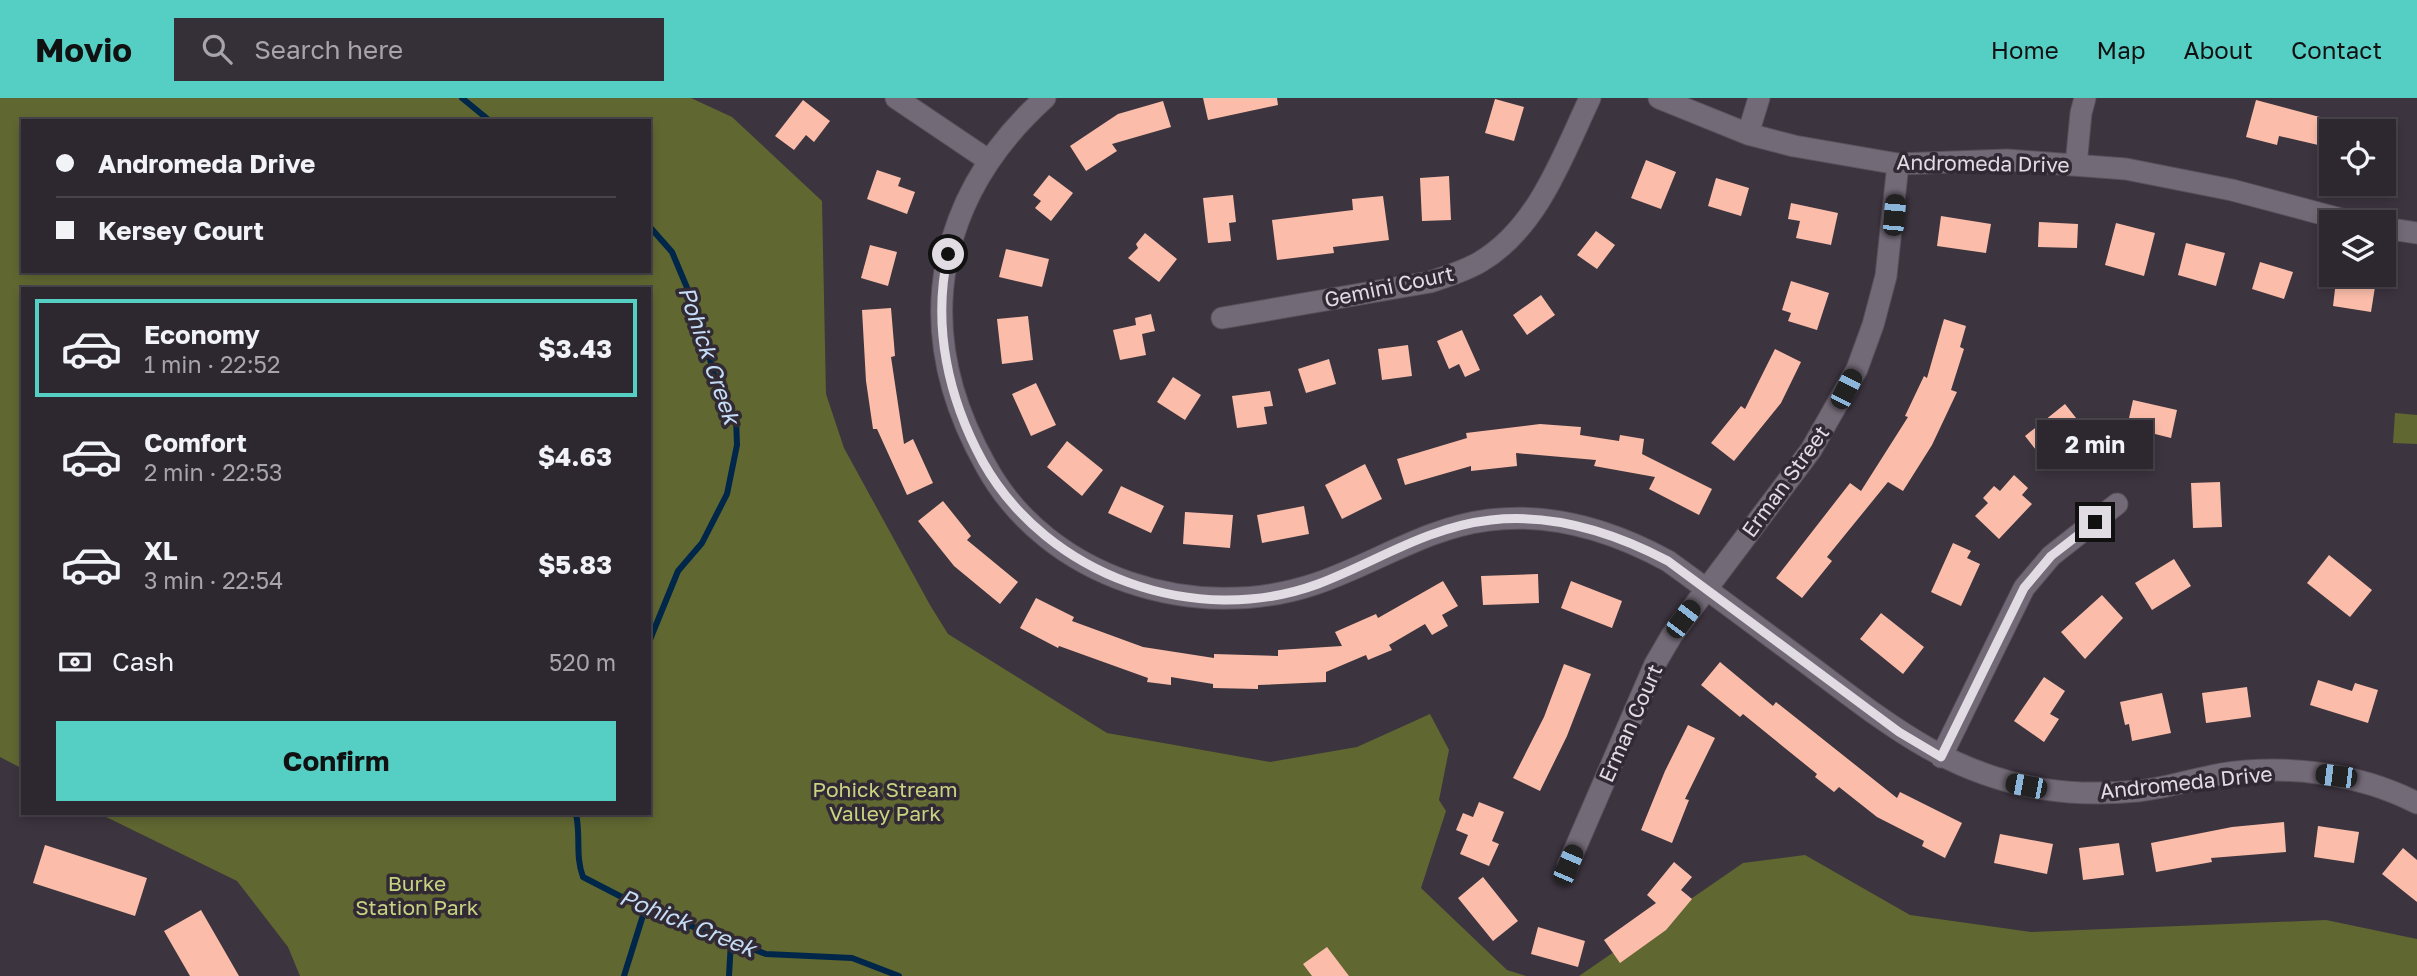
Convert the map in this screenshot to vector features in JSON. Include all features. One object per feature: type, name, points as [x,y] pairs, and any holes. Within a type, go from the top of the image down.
[{"type":"street","points":[[896,98],[988,160]]},
{"type":"street","name":"Andromeda Drive","points":[[1045,98],[1015,125],[988,160],[960,216],[945,268],[941,322],[948,376],[966,431],[994,481],[1032,525],[1081,562],[1124,582],[1166,594],[1213,600],[1255,598],[1284,594],[1318,583],[1413,540],[1447,528],[1491,520],[1534,519],[1583,526],[1631,541],[1668,561],[1899,732],[1941,757],[2007,782],[2070,792],[2139,791],[2221,774],[2297,771],[2374,785],[2417,803]]},
{"type":"street","name":"Gemini Court","points":[[1222,318],[1430,282],[1483,261],[1514,234],[1539,201],[1590,98]]},
{"type":"street","name":"Andromeda Drive","points":[[1659,98],[1748,134],[1794,146],[1898,164],[2007,160],[2167,176],[2319,214]]},
{"type":"street","points":[[1748,134],[1759,98]]},
{"type":"street","points":[[2076,165],[2085,98]]},
{"type":"street","name":"Erman Street","points":[[1706,589],[1811,450],[1857,369],[1873,325],[1886,276],[1898,164]]},
{"type":"street","points":[[2396,230],[2417,233]]},
{"type":"street","points":[[1941,757],[2024,588],[2051,556],[2117,504]]},
{"type":"street","name":"Erman Court","points":[[1568,865],[1655,664],[1672,635],[1706,589]]},
{"type":"green space","points":[[0,98],[691,98],[732,117],[822,201],[826,394],[844,448],[948,634],[1107,733],[1270,762],[1357,747],[1430,714],[1449,750],[1439,800],[1446,811],[1421,888],[1507,970],[1526,976],[300,976],[288,947],[237,881],[102,815],[651,815],[651,287],[21,287],[21,768],[0,757]]},
{"type":"green space","points":[[2395,413],[2417,415],[2417,444],[2393,443]]},
{"type":"green space","points":[[1805,855],[1910,915],[2031,932],[2326,920],[2417,939],[2417,976],[1579,976],[1743,863]]},
{"type":"building","points":[[1203,98],[1277,98],[1278,105],[1208,120]]},
{"type":"building","points":[[1495,99],[1524,107],[1514,141],[1485,133]]},
{"type":"building","points":[[803,100],[830,121],[814,142],[806,135],[794,150],[775,136]]},
{"type":"building","points":[[2256,100],[2327,119],[2319,119],[2319,145],[2279,136],[2277,145],[2246,137]]},
{"type":"building","points":[[1163,101],[1171,127],[1112,144],[1117,151],[1086,171],[1070,146],[1118,114]]},
{"type":"building","points":[[1646,160],[1676,172],[1661,209],[1631,198]]},
{"type":"building","points":[[877,170],[901,178],[898,186],[915,192],[907,214],[867,199]]},
{"type":"building","points":[[1049,175],[1073,193],[1051,221],[1035,208],[1041,201],[1033,195]]},
{"type":"building","points":[[1449,176],[1451,220],[1422,221],[1420,178]]},
{"type":"building","points":[[1716,178],[1749,188],[1741,216],[1708,206]]},
{"type":"building","points":[[1233,195],[1236,222],[1229,223],[1231,241],[1208,243],[1203,198]]},
{"type":"building","points":[[1383,196],[1389,240],[1333,247],[1334,253],[1277,260],[1272,220],[1353,210],[1352,199]]},
{"type":"building","points":[[1791,203],[1838,213],[1831,245],[1796,238],[1800,221],[1788,219]]},
{"type":"building","points":[[1941,216],[1991,224],[1986,253],[1937,246]]},
{"type":"building","points":[[2039,222],[2078,224],[2077,248],[2038,247]]},
{"type":"building","points":[[2116,223],[2155,233],[2144,276],[2105,265]]},
{"type":"building","points":[[1596,231],[1615,245],[1597,269],[1577,255]]},
{"type":"building","points":[[1145,233],[1177,259],[1159,282],[1128,258],[1138,248],[1136,244]]},
{"type":"building","points":[[2186,243],[2225,253],[2216,286],[2178,275]]},
{"type":"building","points":[[870,245],[897,252],[888,286],[861,278]]},
{"type":"building","points":[[1006,249],[1049,259],[1042,287],[999,277]]},
{"type":"building","points":[[2260,262],[2293,272],[2284,299],[2252,289]]},
{"type":"building","points":[[1791,281],[1829,293],[1817,330],[1788,321],[1791,313],[1782,310]]},
{"type":"building","points":[[2335,287],[2375,287],[2371,312],[2333,306]]},
{"type":"building","points":[[1541,295],[1555,315],[1527,335],[1513,315]]},
{"type":"building","points":[[891,308],[895,356],[891,357],[904,444],[913,439],[933,483],[907,495],[877,429],[873,429],[866,381],[862,310]]},
{"type":"building","points":[[1151,314],[1155,331],[1142,334],[1146,355],[1120,360],[1113,330],[1136,325],[1135,318]]},
{"type":"building","points":[[1028,316],[1033,360],[1002,364],[997,319]]},
{"type":"building","points":[[1944,319],[1966,326],[1960,347],[1964,349],[1951,390],[1957,392],[1932,445],[1903,491],[1888,482],[1827,557],[1832,561],[1802,598],[1776,578],[1850,483],[1861,491],[1908,417],[1905,416],[1924,376],[1927,378]]},
{"type":"building","points":[[1462,330],[1480,370],[1465,377],[1459,364],[1449,369],[1437,341]]},
{"type":"building","points":[[1408,345],[1412,376],[1382,380],[1378,349]]},
{"type":"building","points":[[1775,349],[1801,362],[1781,403],[1734,461],[1711,443],[1741,406],[1745,409]]},
{"type":"building","points":[[1329,359],[1336,384],[1306,393],[1298,369]]},
{"type":"building","points":[[1173,377],[1201,395],[1185,420],[1157,402]]},
{"type":"building","points":[[1036,383],[1056,425],[1031,436],[1012,394]]},
{"type":"building","points":[[1270,391],[1273,406],[1264,407],[1267,424],[1237,428],[1232,396]]},
{"type":"building","points":[[2133,400],[2177,410],[2171,438],[2127,427]]},
{"type":"building","points":[[2065,404],[2088,433],[2047,464],[2025,436]]},
{"type":"building","points":[[1540,424],[1581,427],[1580,435],[1619,441],[1620,435],[1644,439],[1642,454],[1712,489],[1699,515],[1649,489],[1655,477],[1594,466],[1596,460],[1516,453],[1517,466],[1471,471],[1471,466],[1405,485],[1397,459],[1467,438],[1466,433]]},
{"type":"building","points":[[1067,441],[1103,470],[1082,496],[1047,467]]},
{"type":"building","points":[[1365,464],[1382,499],[1342,519],[1325,485]]},
{"type":"building","points":[[2014,475],[2028,488],[2022,495],[2032,504],[1999,539],[1975,516],[1988,503],[1983,498],[1994,486],[2000,491]]},
{"type":"building","points":[[2220,482],[2222,527],[2193,528],[2191,483]]},
{"type":"building","points":[[1121,486],[1164,506],[1151,533],[1108,513]]},
{"type":"building","points":[[943,501],[971,536],[967,540],[1018,582],[1000,604],[954,566],[918,521]]},
{"type":"building","points":[[1304,506],[1309,534],[1262,543],[1257,515]]},
{"type":"building","points":[[1185,512],[1233,515],[1230,548],[1183,544]]},
{"type":"building","points":[[1953,543],[1971,551],[1967,558],[1980,564],[1961,606],[1931,592]]},
{"type":"building","points":[[2329,555],[2372,590],[2350,617],[2307,583]]},
{"type":"building","points":[[2174,559],[2191,586],[2152,610],[2135,583]]},
{"type":"building","points":[[1538,574],[1539,603],[1483,605],[1481,576]]},
{"type":"building","points":[[1443,581],[1458,606],[1442,615],[1448,626],[1432,635],[1425,624],[1389,645],[1392,650],[1368,660],[1366,655],[1326,672],[1326,682],[1258,685],[1258,689],[1213,688],[1213,684],[1171,677],[1171,685],[1147,682],[1148,678],[1059,646],[1058,648],[1020,628],[1036,598],[1074,617],[1072,621],[1143,647],[1214,658],[1214,654],[1278,656],[1278,650],[1342,646],[1335,632],[1376,614],[1378,618]]},
{"type":"building","points":[[1571,581],[1622,601],[1612,628],[1561,608]]},
{"type":"building","points":[[2102,595],[2123,618],[2085,659],[2061,632]]},
{"type":"building","points":[[1881,613],[1924,647],[1903,674],[1860,639]]},
{"type":"building","points":[[1720,662],[1773,706],[1776,702],[1897,798],[1900,792],[1962,823],[1945,858],[1922,846],[1924,841],[1877,817],[1839,787],[1834,792],[1815,777],[1817,774],[1743,714],[1740,717],[1701,685]]},
{"type":"building","points":[[1564,664],[1591,674],[1567,736],[1540,791],[1513,778],[1544,717]]},
{"type":"building","points":[[2044,677],[2065,691],[2050,714],[2059,719],[2044,742],[2014,721]]},
{"type":"building","points":[[2318,680],[2352,691],[2355,683],[2378,690],[2368,723],[2310,705]]},
{"type":"building","points":[[2247,687],[2251,717],[2206,723],[2202,693]]},
{"type":"building","points":[[2162,693],[2171,733],[2132,741],[2129,724],[2125,725],[2120,702]]},
{"type":"building","points":[[1688,725],[1715,738],[1685,799],[1689,800],[1672,843],[1641,830],[1665,771]]},
{"type":"building","points":[[1479,802],[1504,812],[1492,841],[1499,844],[1489,866],[1460,854],[1468,835],[1456,830],[1463,813],[1473,817]]},
{"type":"building","points":[[2284,822],[2286,852],[2211,858],[2212,862],[2156,872],[2151,843],[2232,827]]},
{"type":"building","points":[[2318,826],[2359,832],[2354,863],[2314,857]]},
{"type":"building","points":[[2000,834],[2053,844],[2047,874],[1994,863]]},
{"type":"building","points":[[2119,843],[2124,875],[2083,880],[2079,848]]},
{"type":"building","points":[[45,845],[147,878],[135,916],[33,883]]},
{"type":"building","points":[[2403,848],[2417,860],[2417,902],[2382,874]]},
{"type":"building","points":[[1674,862],[1692,877],[1681,890],[1692,899],[1666,930],[1620,963],[1604,940],[1656,903],[1647,895]]},
{"type":"building","points":[[1483,877],[1518,921],[1493,941],[1458,898]]},
{"type":"building","points":[[201,910],[239,976],[190,976],[164,931]]},
{"type":"building","points":[[1538,927],[1585,941],[1578,967],[1531,954]]},
{"type":"building","points":[[1327,947],[1349,976],[1312,976],[1303,964]]},
{"type":"waterway","name":"Pohick Creek","points":[[462,98],[488,119]]},
{"type":"waterway","name":"Pohick Creek","points":[[651,228],[672,252],[696,309],[721,399],[736,417],[737,445],[727,494],[702,543],[678,571],[651,637]]},
{"type":"waterway","name":"Pohick Creek","points":[[576,815],[579,861],[583,877],[645,909],[766,954],[852,958],[899,976]]},
{"type":"waterway","points":[[624,976],[645,909]]},
{"type":"waterway","points":[[729,976],[731,941]]},
{"type":"route","points":[[948,254],[941,322],[948,376],[966,431],[994,481],[1032,525],[1081,562],[1124,582],[1166,594],[1213,600],[1284,594],[1318,583],[1413,540],[1447,528],[1491,520],[1534,519],[1583,526],[1631,541],[1668,561],[1899,732],[1941,757],[2024,588],[2051,556],[2095,522]]},
{"type":"park label","name":"Pohick Stream Valley Park","points":[[885,801]]},
{"type":"park label","name":"Burke Station Park","points":[[417,895]]}]
